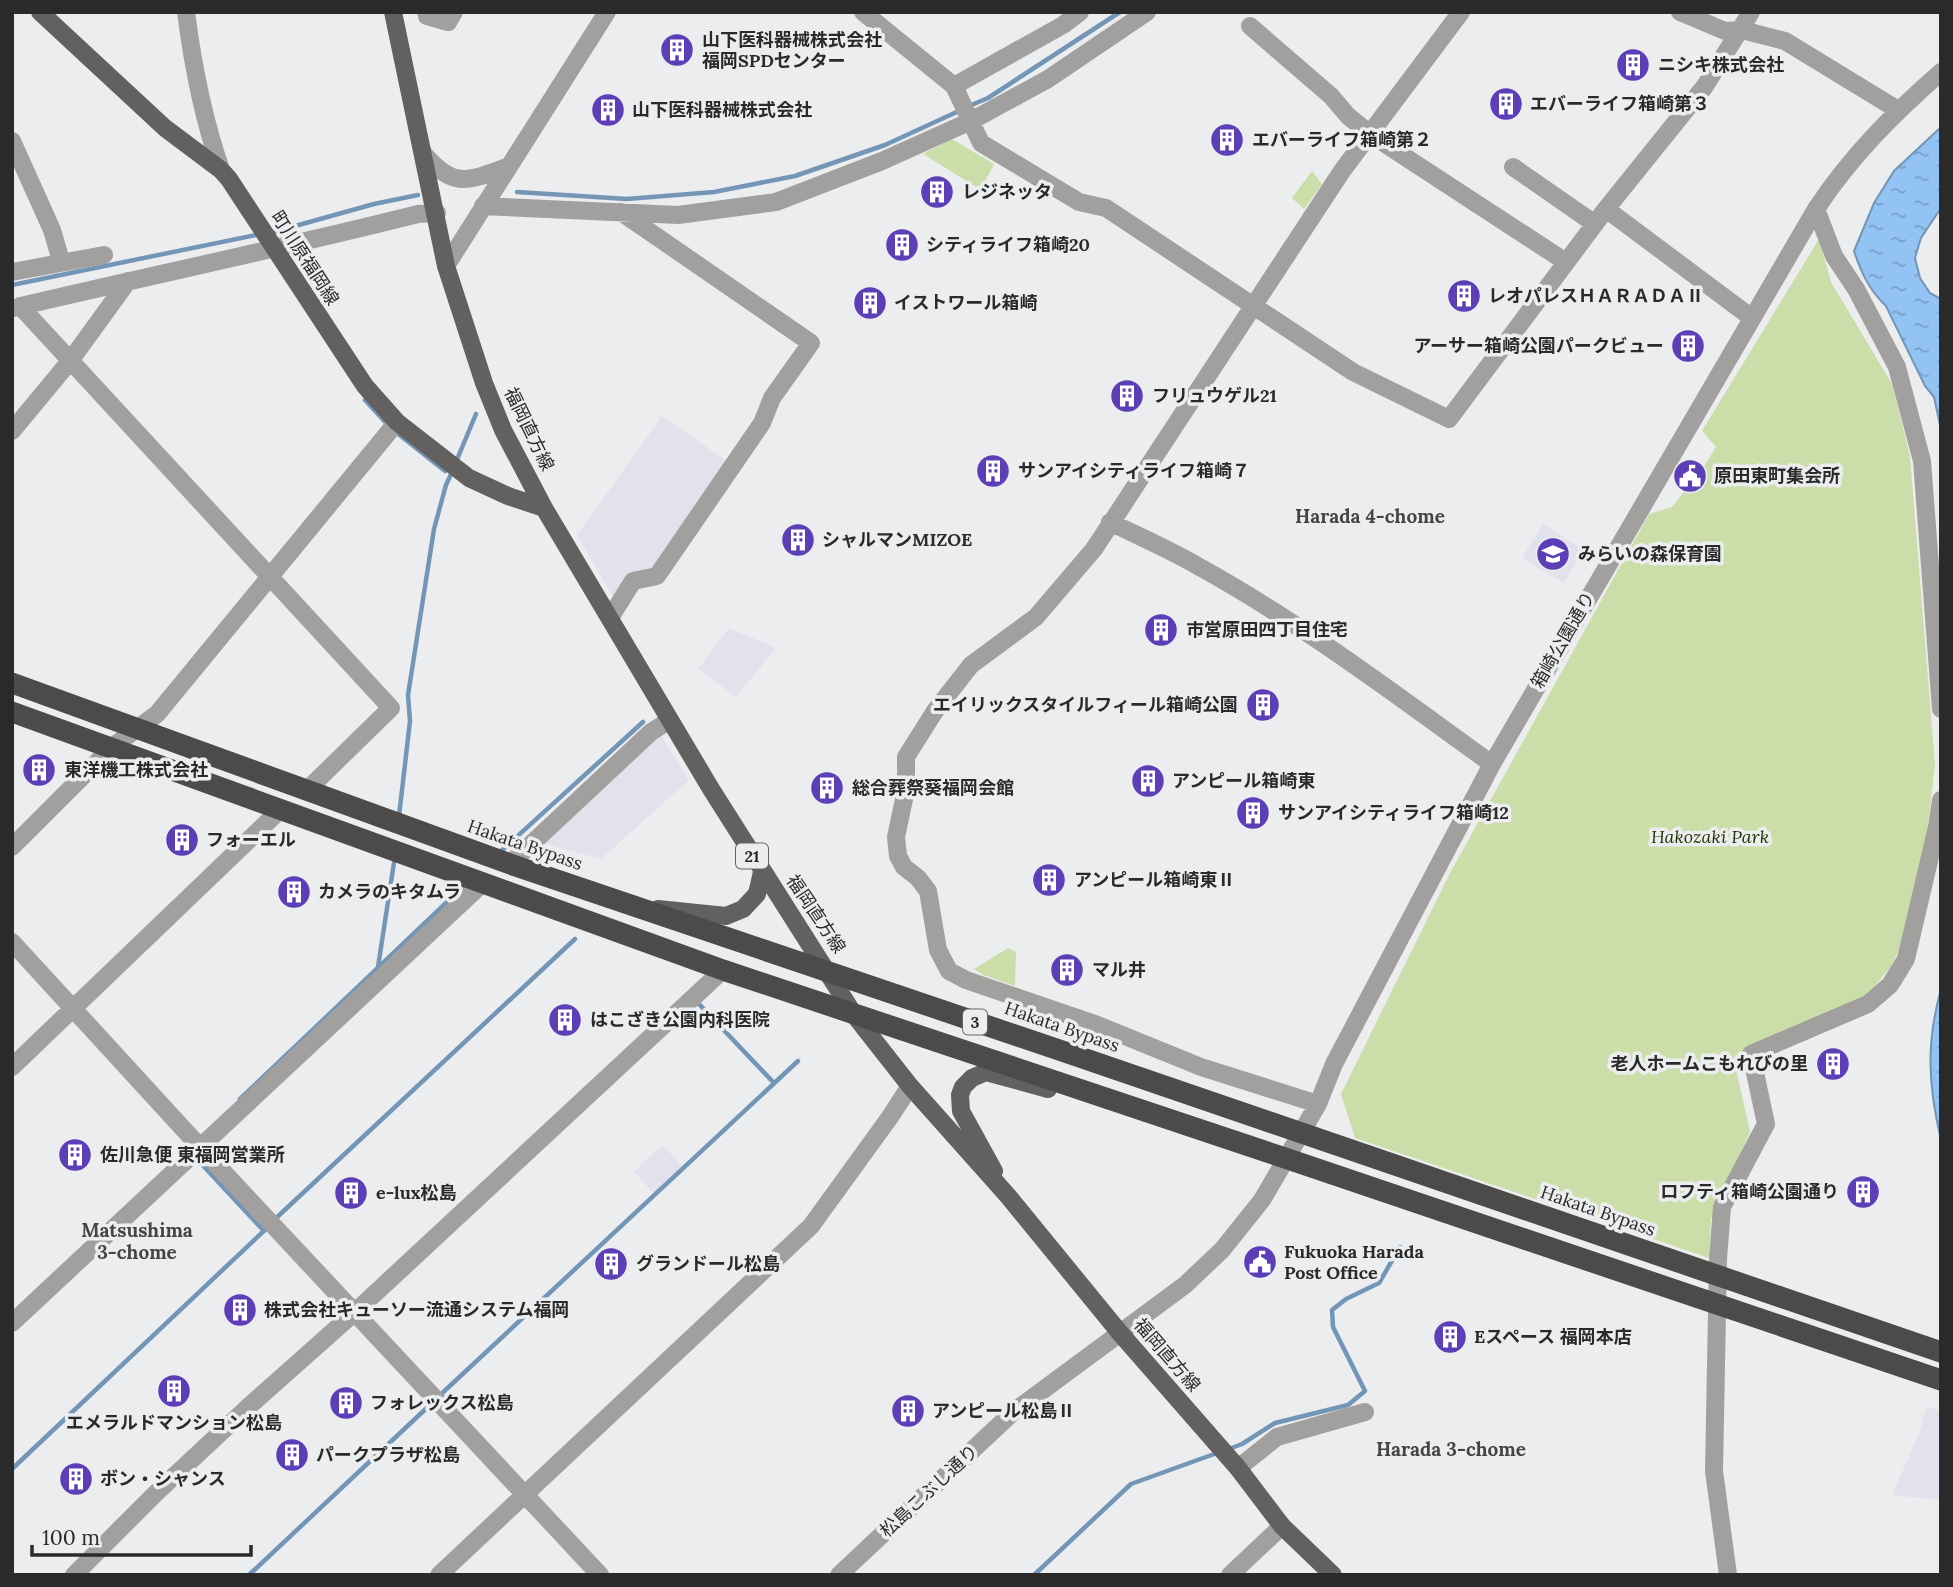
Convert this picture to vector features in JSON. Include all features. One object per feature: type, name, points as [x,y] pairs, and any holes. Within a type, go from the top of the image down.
[{"type":"highway","name":"Hakata Bypass","points":[[12,683],[510,864],[1941,1352]]},
{"type":"highway","name":"3","points":[[12,712],[482,884],[855,1016],[1941,1380]]},
{"type":"main road","name":"町川原福岡線","points":[[40,12],[165,128],[220,170],[365,386],[397,422],[469,478],[508,496],[544,508]]},
{"type":"main road","name":"福岡直方線","points":[[393,12],[437,212],[446,266],[484,383],[503,430],[544,508],[670,720],[762,872],[855,1016],[909,1086],[1008,1196],[1120,1333],[1238,1468],[1282,1526],[1333,1575]]},
{"type":"main road","points":[[637,907],[726,916],[743,909],[757,894],[762,872]]},
{"type":"main road","points":[[1008,1196],[959,1103],[963,1087],[972,1078],[986,1072],[1117,1110],[1180,1123]]},
{"type":"street","points":[[186,12],[194,74],[205,125],[220,170]]},
{"type":"street","points":[[426,12],[427,16],[448,22],[454,12]]},
{"type":"street","points":[[446,266],[607,12]]},
{"type":"street","points":[[863,12],[955,89],[981,143],[1079,202],[1106,208],[1353,372],[1449,419],[1600,217],[1704,86],[1751,12]]},
{"type":"street","points":[[955,89],[1063,25],[1080,12]]},
{"type":"street","points":[[483,206],[678,215],[776,202],[882,161],[1048,79],[1146,12]]},
{"type":"street","points":[[1318,1104],[1201,1067],[1095,1024],[966,980],[949,971],[938,950],[929,891],[904,867],[898,856],[896,837],[906,790],[906,757],[934,711],[971,665],[1036,617],[1094,549],[1251,306],[1342,172],[1461,12]]},
{"type":"street","points":[[1681,12],[1725,32],[1742,30],[1784,41],[1898,110]]},
{"type":"street","points":[[1250,26],[1331,96],[1348,116],[1370,134],[1566,262]]},
{"type":"street","name":"箱崎公園通り","points":[[1285,1158],[1318,1104],[1334,1064],[1492,764],[1816,209],[1849,162],[1898,110],[1941,72]]},
{"type":"street","points":[[12,141],[52,230],[61,261]]},
{"type":"street","points":[[424,154],[444,174],[466,181],[507,167]]},
{"type":"street","points":[[1513,167],[1600,217],[1752,318]]},
{"type":"street","points":[[1816,209],[1834,256],[1856,289],[1897,367],[1922,460],[1941,709]]},
{"type":"street","points":[[16,307],[418,214],[437,212]]},
{"type":"street","points":[[610,618],[633,581],[657,576],[762,423],[772,398],[811,343],[621,212]]},
{"type":"street","points":[[12,272],[104,255]]},
{"type":"street","points":[[12,431],[71,361],[128,281]]},
{"type":"street","points":[[16,307],[71,361],[391,708],[306,791]]},
{"type":"street","points":[[12,847],[112,747],[157,714],[397,422]]},
{"type":"street","points":[[1110,522],[1195,564],[1248,595],[1384,686],[1492,764]]},
{"type":"street","points":[[510,864],[651,732],[670,720]]},
{"type":"street","points":[[1728,1575],[1714,1471],[1716,1304],[1722,1207],[1766,1124],[1751,1054],[1868,1004],[1890,985],[1906,959],[1941,800]]},
{"type":"street","points":[[12,1067],[281,809]]},
{"type":"street","points":[[12,1322],[482,884]]},
{"type":"street","points":[[12,942],[600,1575]]},
{"type":"street","points":[[74,1575],[247,1408],[355,1312],[723,970]]},
{"type":"street","points":[[439,1575],[811,1226],[890,1117],[909,1086]]},
{"type":"street","name":"松島こぶし通り","points":[[839,1575],[1012,1413],[1185,1285],[1222,1250],[1262,1200],[1285,1158]]},
{"type":"street","points":[[1238,1468],[1277,1437],[1365,1412]]},
{"type":"street","points":[[1230,1575],[1282,1526]]},
{"type":"shaded area","points":[[662,416],[727,461],[654,569],[613,597],[577,535]]},
{"type":"shaded area","name":"みらいの森保育園","points":[[1543,524],[1584,550],[1564,583],[1522,558]]},
{"type":"shaded area","points":[[729,628],[776,648],[736,697],[698,669]]},
{"type":"shaded area","points":[[660,734],[689,780],[601,859],[538,842]]},
{"type":"shaded area","points":[[663,1145],[683,1167],[654,1194],[634,1171]]},
{"type":"shaded area","points":[[1927,1406],[1941,1411],[1941,1500],[1892,1495],[1919,1434]]},
{"type":"green space","points":[[952,139],[994,164],[981,190],[923,154]]},
{"type":"green space","points":[[1312,171],[1322,184],[1304,209],[1292,198]]},
{"type":"green space","name":"Hakozaki Park","points":[[1819,239],[1831,282],[1892,384],[1910,456],[1935,765],[1926,842],[1900,948],[1891,966],[1862,1002],[1734,1060],[1750,1132],[1711,1219],[1709,1258],[1355,1138],[1341,1094],[1449,875],[1649,514],[1672,507],[1716,447],[1702,431]]},
{"type":"green space","points":[[1008,948],[1016,952],[1015,986],[974,969]]},
{"type":"water","points":[[1941,127],[1941,208],[1921,238],[1915,258],[1920,278],[1930,293],[1941,299],[1941,430],[1934,397],[1925,386],[1886,306],[1866,280],[1854,251],[1874,203],[1894,171]]},
{"type":"water","points":[[1941,989],[1941,1140],[1933,1101],[1931,1046]]},
{"type":"waterway","points":[[969,106],[988,98],[1120,12]]},
{"type":"waterway","points":[[517,192],[627,199],[714,192],[795,176],[885,145],[961,110]]},
{"type":"waterway","points":[[270,233],[374,204],[418,195]]},
{"type":"waterway","points":[[12,285],[261,234]]},
{"type":"waterway","points":[[365,400],[388,425]]},
{"type":"waterway","points":[[456,462],[476,414]]},
{"type":"waterway","points":[[397,433],[445,471]]},
{"type":"waterway","points":[[399,816],[410,721],[408,695],[434,529],[453,470]]},
{"type":"waterway","points":[[499,853],[643,722]]},
{"type":"waterway","points":[[378,967],[395,856]]},
{"type":"waterway","points":[[240,1099],[467,883]]},
{"type":"waterway","points":[[274,1220],[575,939]]},
{"type":"waterway","points":[[700,1005],[774,1083]]},
{"type":"waterway","points":[[438,1397],[798,1061]]},
{"type":"waterway","points":[[195,1157],[264,1231]]},
{"type":"waterway","points":[[12,1469],[268,1227]]},
{"type":"waterway","points":[[1229,1449],[1275,1423],[1348,1405],[1365,1391],[1333,1327],[1332,1310],[1346,1299],[1379,1283],[1400,1247]]},
{"type":"waterway","points":[[249,1575],[432,1403]]},
{"type":"waterway","points":[[1034,1575],[1131,1484],[1217,1453]]},
{"type":"place","name":"山下医科器械株式会社 福岡SPDセンター","points":[[677,50]]},
{"type":"place","name":"ニシキ株式会社","points":[[1633,65]]},
{"type":"place","name":"エバーライフ箱崎第３","points":[[1506,104]]},
{"type":"place","name":"山下医科器械株式会社","points":[[608,110]]},
{"type":"place","name":"エバーライフ箱崎第２","points":[[1227,140]]},
{"type":"place","name":"レジネッタ","points":[[937,192]]},
{"type":"place","name":"シティライフ箱崎20","points":[[902,245]]},
{"type":"place","name":"レオパレスＨＡＲＡＤＡⅡ","points":[[1464,296]]},
{"type":"place","name":"イストワール箱崎","points":[[870,303]]},
{"type":"place","name":"アーサー箱崎公園パークビュー","points":[[1688,346]]},
{"type":"place","name":"フリュウゲル21","points":[[1127,396]]},
{"type":"place","name":"サンアイシティライフ箱崎７","points":[[993,471]]},
{"type":"place","name":"原田東町集会所","points":[[1690,476]]},
{"type":"place","name":"シャルマンMIZOE","points":[[798,540]]},
{"type":"place","name":"みらいの森保育園","points":[[1553,554]]},
{"type":"place","name":"市営原田四丁目住宅","points":[[1161,630]]},
{"type":"place","name":"エイリックスタイルフィール箱崎公園","points":[[1263,705]]},
{"type":"place","name":"東洋機工株式会社","points":[[39,770]]},
{"type":"place","name":"アンピール箱崎東","points":[[1148,781]]},
{"type":"place","name":"総合葬祭葵福岡会館","points":[[827,788]]},
{"type":"place","name":"サンアイシティライフ箱崎12","points":[[1253,813]]},
{"type":"place","name":"フォーエル","points":[[182,840]]},
{"type":"place","name":"アンピール箱崎東Ⅱ","points":[[1049,880]]},
{"type":"place","name":"カメラのキタムラ","points":[[294,892]]},
{"type":"place","name":"マル井","points":[[1067,970]]},
{"type":"place","name":"はこざき公園内科医院","points":[[565,1020]]},
{"type":"place","name":"老人ホームこもれびの里","points":[[1833,1064]]},
{"type":"place","name":"佐川急便 東福岡営業所","points":[[75,1155]]},
{"type":"place","name":"ロフティ箱崎公園通り","points":[[1863,1192]]},
{"type":"place","name":"e-lux松島","points":[[351,1193]]},
{"type":"place","name":"Fukuoka Harada Post Office","points":[[1260,1262]]},
{"type":"place","name":"グランドール松島","points":[[611,1264]]},
{"type":"place","name":"株式会社キューソー流通システム福岡","points":[[240,1310]]},
{"type":"place","name":"Eスペース 福岡本店","points":[[1450,1337]]},
{"type":"place","name":"エメラルドマンション松島","points":[[174,1391]]},
{"type":"place","name":"フォレックス松島","points":[[346,1403]]},
{"type":"place","name":"アンピール松島Ⅱ","points":[[908,1411]]},
{"type":"place","name":"パークプラザ松島","points":[[292,1455]]},
{"type":"place","name":"ボン・シャンス","points":[[76,1479]]},
{"type":"district","name":"Harada 4-chome","points":[[1370,516]]},
{"type":"district","name":"Matsushima 3-chome","points":[[137,1241]]},
{"type":"district","name":"Harada 3-chome","points":[[1451,1449]]}]
